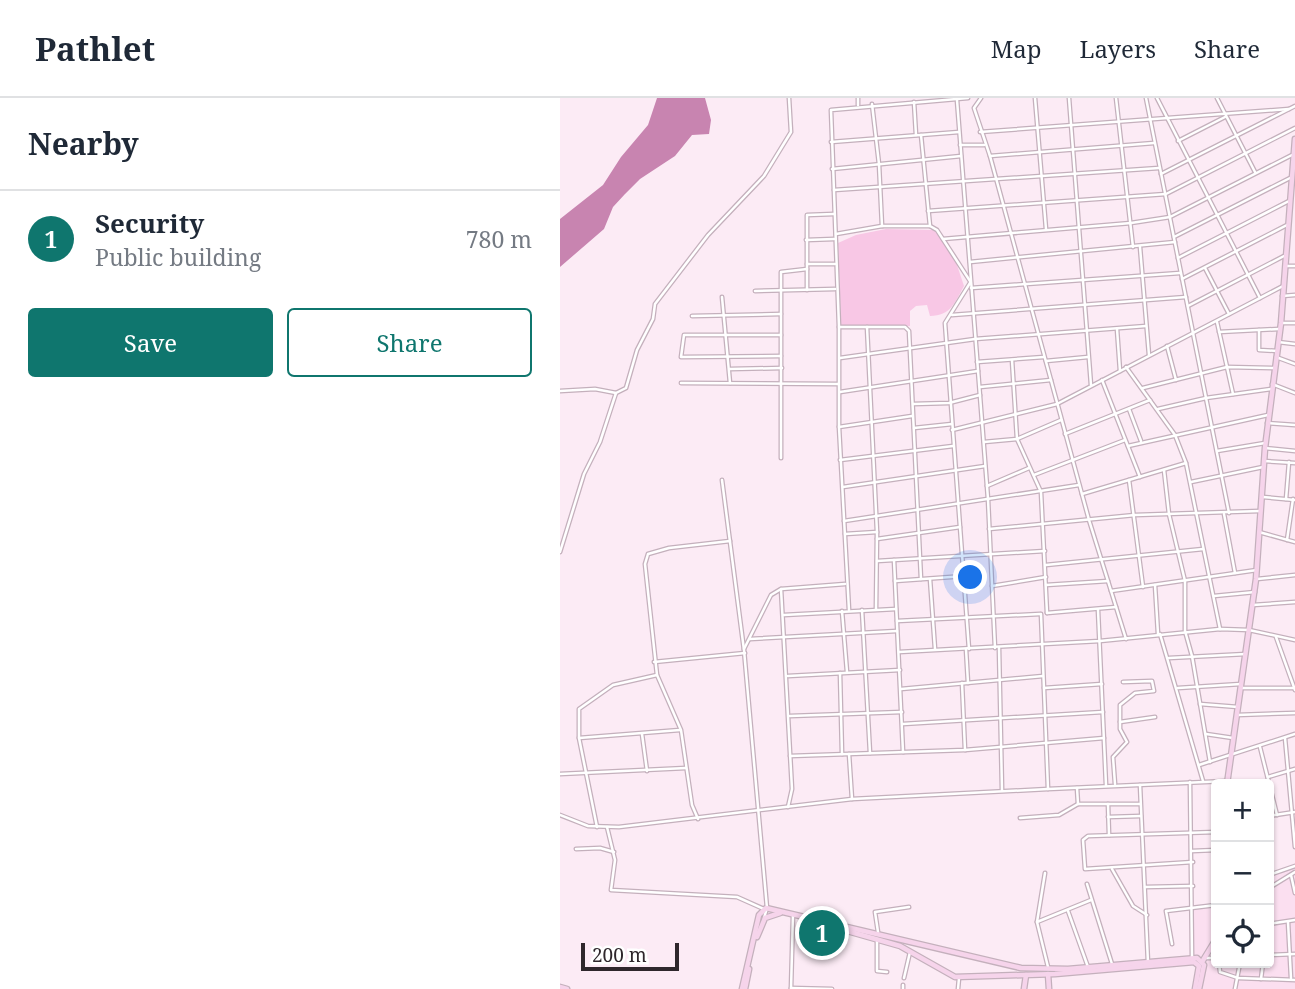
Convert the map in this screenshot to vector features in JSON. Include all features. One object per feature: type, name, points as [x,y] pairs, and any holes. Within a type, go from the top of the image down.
[{"type":"street","points":[[560,391],[595,388],[616,393],[626,388],[637,350],[653,319],[655,304],[708,235],[764,176],[791,132],[793,116],[789,98]]},
{"type":"street","points":[[858,98],[858,106]]},
{"type":"street","points":[[849,610],[840,460],[839,327],[835,289],[831,108],[898,100],[914,102],[968,98]]},
{"type":"street","points":[[981,98],[975,104],[980,132],[1011,233],[1089,520],[1126,639]]},
{"type":"street","points":[[1035,98],[1046,229]]},
{"type":"street","points":[[1069,98],[1091,385]]},
{"type":"street","points":[[1116,98],[1133,247]]},
{"type":"street","points":[[1146,98],[1222,475],[1235,573]]},
{"type":"street","points":[[1157,98],[1164,117],[1259,298]]},
{"type":"street","points":[[1217,98],[1255,172]]},
{"type":"street","points":[[957,100],[1000,680],[1002,790]]},
{"type":"street","points":[[914,102],[930,226]]},
{"type":"street","points":[[872,104],[882,226]]},
{"type":"street","points":[[1161,174],[1295,106]]},
{"type":"street","points":[[980,132],[1149,117],[1289,109]]},
{"type":"street","points":[[1177,141],[1226,117]]},
{"type":"street","points":[[928,211],[1166,194],[1295,128]]},
{"type":"street","points":[[831,142],[959,132]]},
{"type":"street","points":[[1228,779],[1255,592],[1267,423],[1280,326],[1287,225],[1292,211],[1289,201],[1295,139]]},
{"type":"street","points":[[989,156],[1154,143]]},
{"type":"street","points":[[960,145],[985,145]]},
{"type":"street","points":[[943,239],[1131,223],[1170,217],[1294,154]]},
{"type":"street","points":[[832,169],[961,156]]},
{"type":"street","points":[[834,190],[925,186],[1159,168]]},
{"type":"street","points":[[1174,237],[1293,180]]},
{"type":"street","points":[[1178,258],[1289,201]]},
{"type":"street","points":[[807,290],[807,214],[834,214]]},
{"type":"street","points":[[1182,279],[1287,225]]},
{"type":"street","points":[[835,234],[882,226],[930,226],[937,230],[970,281]]},
{"type":"street","points":[[1286,237],[1295,237]]},
{"type":"street","points":[[806,240],[834,239]]},
{"type":"street","points":[[970,262],[1175,243]]},
{"type":"street","points":[[1140,247],[1149,355]]},
{"type":"street","points":[[1188,306],[1284,256]]},
{"type":"street","points":[[781,458],[781,270],[835,264]]},
{"type":"street","points":[[1284,265],[1295,267]]},
{"type":"street","points":[[1205,268],[1229,314]]},
{"type":"street","points":[[971,288],[1180,273]]},
{"type":"street","points":[[968,683],[965,576],[949,403],[945,320],[970,281]]},
{"type":"street","points":[[952,430],[1057,404],[1283,286]]},
{"type":"street","points":[[755,291],[835,289]]},
{"type":"street","points":[[1282,296],[1295,295]]},
{"type":"street","points":[[722,297],[730,383]]},
{"type":"street","points":[[950,315],[1186,297]]},
{"type":"street","points":[[692,316],[781,314]]},
{"type":"street","points":[[1217,321],[1233,394]]},
{"type":"street","points":[[1219,332],[1259,330],[1295,323]]},
{"type":"street","points":[[839,358],[946,342],[1146,326]]},
{"type":"street","points":[[839,327],[908,328],[921,579]]},
{"type":"street","points":[[867,327],[877,532],[876,609]]},
{"type":"street","points":[[1117,329],[1120,371]]},
{"type":"street","points":[[1259,330],[1260,350],[1276,354],[1295,364]]},
{"type":"street","points":[[781,335],[683,335],[681,357],[781,356]]},
{"type":"street","points":[[1278,342],[1295,344]]},
{"type":"street","points":[[1167,346],[1176,380]]},
{"type":"street","points":[[978,362],[1088,357]]},
{"type":"street","points":[[1012,360],[1017,439],[1041,492],[1047,613]]},
{"type":"street","points":[[1142,389],[1227,367],[1274,368]]},
{"type":"street","points":[[728,369],[782,368]]},
{"type":"street","points":[[1126,368],[1175,435],[1186,463],[1220,629]]},
{"type":"street","points":[[838,392],[978,371]]},
{"type":"street","points":[[980,387],[1051,380]]},
{"type":"street","points":[[1102,380],[1140,477]]},
{"type":"street","points":[[681,383],[838,384]]},
{"type":"street","points":[[1156,410],[1272,386],[1295,393]]},
{"type":"street","points":[[560,552],[584,474],[600,442],[616,393]]},
{"type":"street","points":[[913,404],[949,403],[980,395]]},
{"type":"street","points":[[1065,434],[1150,400]]},
{"type":"street","points":[[1129,409],[1141,442]]},
{"type":"street","points":[[1128,446],[1268,415]]},
{"type":"street","points":[[839,427],[913,416]]},
{"type":"street","points":[[983,442],[1017,439],[1061,420]]},
{"type":"street","points":[[1267,423],[1295,425]]},
{"type":"street","points":[[914,428],[952,425]]},
{"type":"street","points":[[1034,475],[1072,458],[1125,440]]},
{"type":"street","points":[[1216,451],[1265,445],[1295,451]]},
{"type":"street","points":[[840,460],[953,446]]},
{"type":"street","points":[[1286,499],[1289,462]]},
{"type":"street","points":[[1082,495],[1186,463]]},
{"type":"street","points":[[1190,482],[1264,464],[1295,463]]},
{"type":"street","points":[[841,487],[985,466]]},
{"type":"street","points":[[987,486],[1030,467]]},
{"type":"street","points":[[1164,470],[1169,514],[1185,581],[1185,631],[1192,656],[1210,762]]},
{"type":"street","points":[[722,480],[745,651],[766,909],[746,975]]},
{"type":"street","points":[[1129,480],[1143,587]]},
{"type":"street","points":[[844,521],[1079,485]]},
{"type":"street","points":[[1261,497],[1294,500],[1287,540]]},
{"type":"street","points":[[989,528],[1135,515],[1260,511]]},
{"type":"street","points":[[877,539],[960,527]]},
{"type":"street","points":[[844,534],[877,532]]},
{"type":"street","points":[[1259,532],[1295,542]]},
{"type":"street","points":[[698,819],[691,805],[681,730],[654,662],[645,571],[648,554],[669,548],[730,541]]},
{"type":"street","points":[[1045,565],[1203,550]]},
{"type":"street","points":[[876,561],[1045,551]]},
{"type":"street","points":[[894,560],[903,752]]},
{"type":"street","points":[[1111,591],[1257,570]]},
{"type":"street","points":[[1256,579],[1295,575]]},
{"type":"street","points":[[895,581],[965,576]]},
{"type":"street","points":[[992,586],[1046,577]]},
{"type":"street","points":[[930,579],[935,649]]},
{"type":"street","points":[[1046,585],[1108,581]]},
{"type":"street","points":[[745,651],[763,606],[782,589],[847,584]]},
{"type":"street","points":[[1155,585],[1159,634],[1178,688],[1203,781]]},
{"type":"street","points":[[782,589],[788,676],[791,794],[788,807]]},
{"type":"street","points":[[1214,596],[1255,592]]},
{"type":"street","points":[[1253,605],[1295,602]]},
{"type":"street","points":[[897,621],[1041,614],[1116,607]]},
{"type":"street","points":[[785,615],[896,609]]},
{"type":"street","points":[[862,610],[870,753]]},
{"type":"street","points":[[1098,610],[1106,785]]},
{"type":"street","points":[[842,611],[847,672]]},
{"type":"street","points":[[1041,614],[1048,789]]},
{"type":"street","points":[[899,652],[1100,641],[1220,629],[1249,631],[1295,640]]},
{"type":"street","points":[[750,639],[897,631]]},
{"type":"street","points":[[1178,688],[1241,686],[1295,689],[1276,637]]},
{"type":"street","points":[[654,662],[745,651]]},
{"type":"street","points":[[1169,658],[1246,654]]},
{"type":"street","points":[[788,676],[900,670]]},
{"type":"street","points":[[839,673],[842,754]]},
{"type":"street","points":[[597,827],[579,738],[581,708],[613,685],[657,675]]},
{"type":"street","points":[[901,689],[1044,676]]},
{"type":"street","points":[[1115,785],[1113,757],[1127,742],[1120,729],[1121,702],[1141,691],[1154,691],[1153,682],[1123,682]]},
{"type":"street","points":[[1141,682],[1141,691]]},
{"type":"street","points":[[962,683],[965,750]]},
{"type":"street","points":[[1044,688],[1102,684]]},
{"type":"street","points":[[1200,704],[1238,707]]},
{"type":"street","points":[[789,716],[902,712]]},
{"type":"street","points":[[902,724],[1104,712]]},
{"type":"street","points":[[1237,715],[1295,713]]},
{"type":"street","points":[[1120,722],[1155,717]]},
{"type":"street","points":[[579,738],[681,730]]},
{"type":"street","points":[[642,734],[647,771]]},
{"type":"street","points":[[1206,734],[1233,738]]},
{"type":"street","points":[[1199,765],[1231,757],[1295,734]]},
{"type":"street","points":[[790,756],[965,750],[1104,738]]},
{"type":"street","points":[[1285,738],[1294,813],[1295,847]]},
{"type":"street","points":[[1260,747],[1277,815]]},
{"type":"street","points":[[849,754],[852,799]]},
{"type":"street","points":[[560,774],[687,768]]},
{"type":"street","points":[[1267,777],[1295,769]]},
{"type":"street","points":[[1190,782],[1194,906],[1192,959]]},
{"type":"street","points":[[560,815],[597,827],[607,827],[698,819],[852,799],[1211,782]]},
{"type":"street","points":[[1140,785],[1148,962]]},
{"type":"street","points":[[1077,788],[1078,804]]},
{"type":"street","points":[[1020,818],[1059,815],[1078,804],[1140,804]]},
{"type":"street","points":[[1108,804],[1109,835]]},
{"type":"street","points":[[1274,815],[1294,813]]},
{"type":"street","points":[[1108,817],[1141,816]]},
{"type":"street","points":[[607,827],[614,852],[611,890],[737,897],[766,909],[877,937],[1049,972]]},
{"type":"street","points":[[1193,862],[1112,869],[1083,868],[1084,837],[1211,832]]},
{"type":"street","points":[[576,849],[600,848],[614,852]]},
{"type":"street","points":[[1192,851],[1211,850]]},
{"type":"street","points":[[1274,873],[1295,866]]},
{"type":"street","points":[[1112,869],[1133,906],[1147,915]]},
{"type":"street","points":[[1045,873],[1037,922],[1049,972],[1049,989]]},
{"type":"street","points":[[1274,885],[1293,873],[1295,892]]},
{"type":"street","points":[[1087,884],[1112,964]]},
{"type":"street","points":[[1145,887],[1193,886]]},
{"type":"street","points":[[1037,922],[1091,900]]},
{"type":"street","points":[[1172,944],[1165,912],[1211,905]]},
{"type":"street","points":[[887,972],[877,971],[875,912],[909,907]]},
{"type":"street","points":[[743,989],[760,915],[766,909]]},
{"type":"street","points":[[1068,911],[1088,968]]},
{"type":"street","points":[[762,921],[773,914],[794,915]]},
{"type":"street","points":[[794,915],[791,988],[832,989]]},
{"type":"street","points":[[1274,923],[1295,920]]},
{"type":"street","points":[[1220,968],[1220,972],[1238,978],[1293,980],[1288,922]]},
{"type":"street","points":[[877,937],[959,978],[1026,975],[1121,965]]},
{"type":"street","points":[[1197,989],[1202,961],[1211,947]]},
{"type":"street","points":[[904,978],[911,952]]},
{"type":"street","points":[[1274,955],[1295,954]]},
{"type":"street","points":[[1088,968],[1211,959]]},
{"type":"street","points":[[1012,966],[1012,976]]},
{"type":"street","points":[[1235,989],[1239,968]]},
{"type":"street","points":[[1261,979],[1262,968]]},
{"type":"street","points":[[1024,989],[1027,969]]},
{"type":"street","points":[[958,989],[959,978]]},
{"type":"street","points":[[560,987],[567,989]]},
{"type":"shaded area","points":[[657,98],[705,98],[711,120],[709,134],[692,135],[675,156],[640,179],[613,207],[604,229],[560,267],[560,219],[603,185],[621,157],[648,125]]},
{"type":"shaded area","points":[[886,229],[933,230],[957,265],[964,286],[955,303],[943,314],[930,316],[927,305],[916,306],[910,311],[910,326],[841,325],[838,243],[856,235]]},
{"type":"shaded area","points":[[1295,867],[1295,989],[1201,989],[1205,977],[1191,955],[1190,910],[1211,905],[1211,968],[1274,968],[1274,872]]},
{"type":"place","name":"Security","points":[[822,933]]}]
